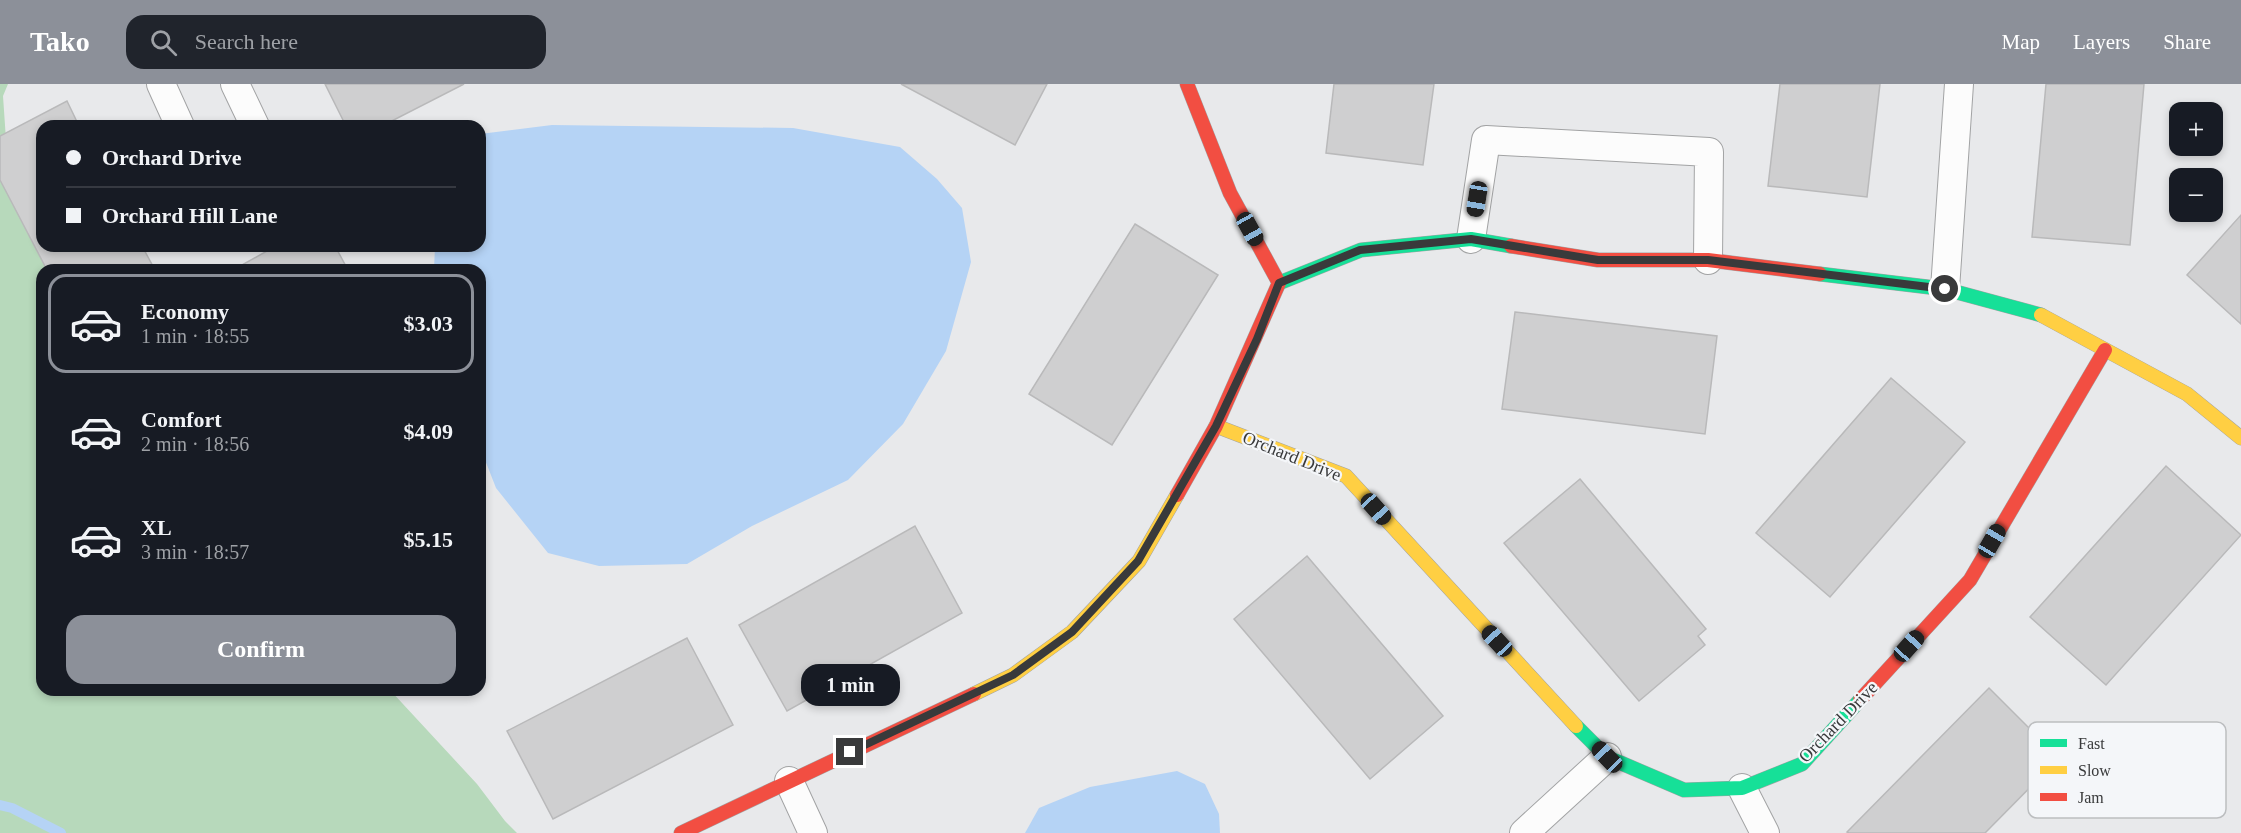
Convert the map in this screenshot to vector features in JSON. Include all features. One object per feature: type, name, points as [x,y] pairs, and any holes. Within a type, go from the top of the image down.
[{"type":"street","points":[[161,84],[177,120]]},
{"type":"street","points":[[235,84],[252,120]]},
{"type":"street","points":[[1187,84],[1230,193],[1279,283]]},
{"type":"street","points":[[1945,289],[1959,84]]},
{"type":"street","points":[[1471,239],[1486,140],[1709,152],[1708,260]]},
{"type":"street","points":[[681,833],[1013,675],[1072,632],[1138,561],[1216,426],[1257,339],[1279,283],[1360,250],[1471,239],[1598,260],[1708,260],[1945,289],[2040,314],[2187,394],[2241,438]]},
{"type":"street","name":"Orchard Drive","points":[[1216,426],[1346,476],[1557,707],[1607,757],[1684,790],[1742,788],[1802,764],[1970,580],[2105,350]]},
{"type":"street","points":[[1524,833],[1607,757]]},
{"type":"street","points":[[789,781],[813,833]]},
{"type":"street","points":[[1742,788],[1765,833]]},
{"type":"green space","points":[[0,84],[8,84],[3,96],[10,198],[36,237],[36,252],[49,252],[63,264],[36,264],[36,696],[396,696],[477,784],[517,833],[0,833]]},
{"type":"water","points":[[552,125],[793,128],[900,147],[937,179],[962,208],[971,262],[946,351],[903,424],[848,480],[752,526],[687,564],[599,566],[548,553],[496,488],[486,462],[486,264],[434,264],[435,252],[486,252],[486,133]]},
{"type":"water","points":[[1177,771],[1205,784],[1219,814],[1220,833],[1025,833],[1039,808],[1090,787]]},
{"type":"building","points":[[325,84],[464,84],[394,120],[343,120]]},
{"type":"building","points":[[901,84],[1047,84],[1015,145]]},
{"type":"building","points":[[1334,84],[1434,84],[1423,165],[1326,153]]},
{"type":"building","points":[[1780,84],[1880,84],[1867,197],[1768,186]]},
{"type":"building","points":[[2046,84],[2144,84],[2130,245],[2032,237]]},
{"type":"building","points":[[67,101],[76,120],[36,120],[36,249],[0,180],[0,136]]},
{"type":"building","points":[[2241,215],[2241,324],[2187,275]]},
{"type":"building","points":[[1135,224],[1218,275],[1112,445],[1029,394]]},
{"type":"building","points":[[38,252],[145,252],[152,264],[44,264]]},
{"type":"building","points":[[265,252],[338,252],[345,264],[244,264]]},
{"type":"building","points":[[1515,312],[1717,336],[1705,434],[1502,409]]},
{"type":"building","points":[[1891,378],[1965,442],[1830,597],[1756,533]]},
{"type":"building","points":[[2166,466],[2241,535],[2106,685],[2030,617]]},
{"type":"building","points":[[1580,479],[1706,629],[1698,636],[1705,645],[1639,701],[1504,543]]},
{"type":"building","points":[[915,526],[962,613],[787,711],[739,625]]},
{"type":"building","points":[[1307,556],[1443,716],[1370,779],[1234,619]]},
{"type":"building","points":[[687,638],[733,725],[553,819],[507,731]]},
{"type":"building","points":[[1989,688],[2028,727],[2028,789],[1985,833],[1847,832]]},
{"type":"waterway","points":[[0,805],[12,808],[61,833]]},
{"type":"traffic: fast","points":[[1279,283],[1361,250],[1471,239],[1511,246]]},
{"type":"traffic: fast","points":[[1820,274],[1945,289],[2041,315]]},
{"type":"traffic: fast","points":[[1576,726],[1607,757],[1684,790],[1742,788],[1802,764],[1860,700]]},
{"type":"traffic: slow","points":[[2041,315],[2187,394],[2241,438]]},
{"type":"traffic: slow","points":[[1216,426],[1346,476],[1576,726]]},
{"type":"traffic: slow","points":[[974,694],[1013,675],[1072,632],[1139,561],[1177,495]]},
{"type":"traffic: jam","points":[[1177,495],[1216,426],[1279,283],[1230,193],[1187,84]]},
{"type":"traffic: jam","points":[[1511,246],[1598,260],[1708,260],[1820,274]]},
{"type":"traffic: jam","points":[[1860,700],[1970,580],[2105,350]]},
{"type":"traffic: jam","points":[[681,833],[974,694]]},
{"type":"route","points":[[850,752],[1013,675],[1072,632],[1138,561],[1216,426],[1257,339],[1279,283],[1360,250],[1471,239],[1598,260],[1708,260],[1945,289]]}]
